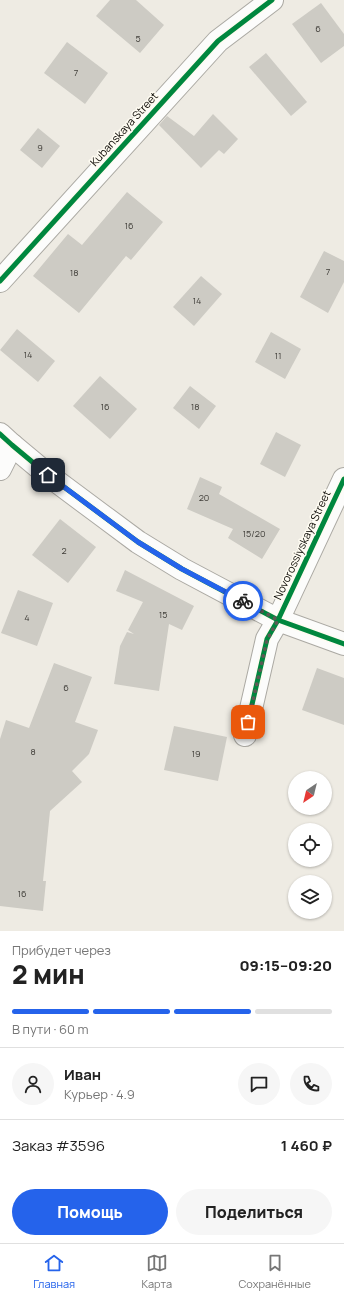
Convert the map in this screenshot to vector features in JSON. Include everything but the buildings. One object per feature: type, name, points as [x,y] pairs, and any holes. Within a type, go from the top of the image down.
[{"type":"street","name":"Kubanskaya Street","points":[[0,281],[218,41],[272,0]]},
{"type":"street","points":[[0,469],[6,439],[48,475],[138,542],[182,569],[278,620],[344,644]]},
{"type":"street","name":"Novorossiyskaya Street","points":[[245,735],[267,640],[278,620],[344,479]]},
{"type":"cycle path","points":[[0,281],[218,41],[272,0]]},
{"type":"cycle path","points":[[0,434],[48,475],[138,542],[182,569],[278,620],[344,644]]},
{"type":"cycle path","points":[[245,735],[267,639],[278,620],[344,479]]},
{"type":"way so far","points":[[243,601],[278,620],[267,640],[248,722]]},
{"type":"route","points":[[48,475],[138,542],[182,569],[243,601]]}]
